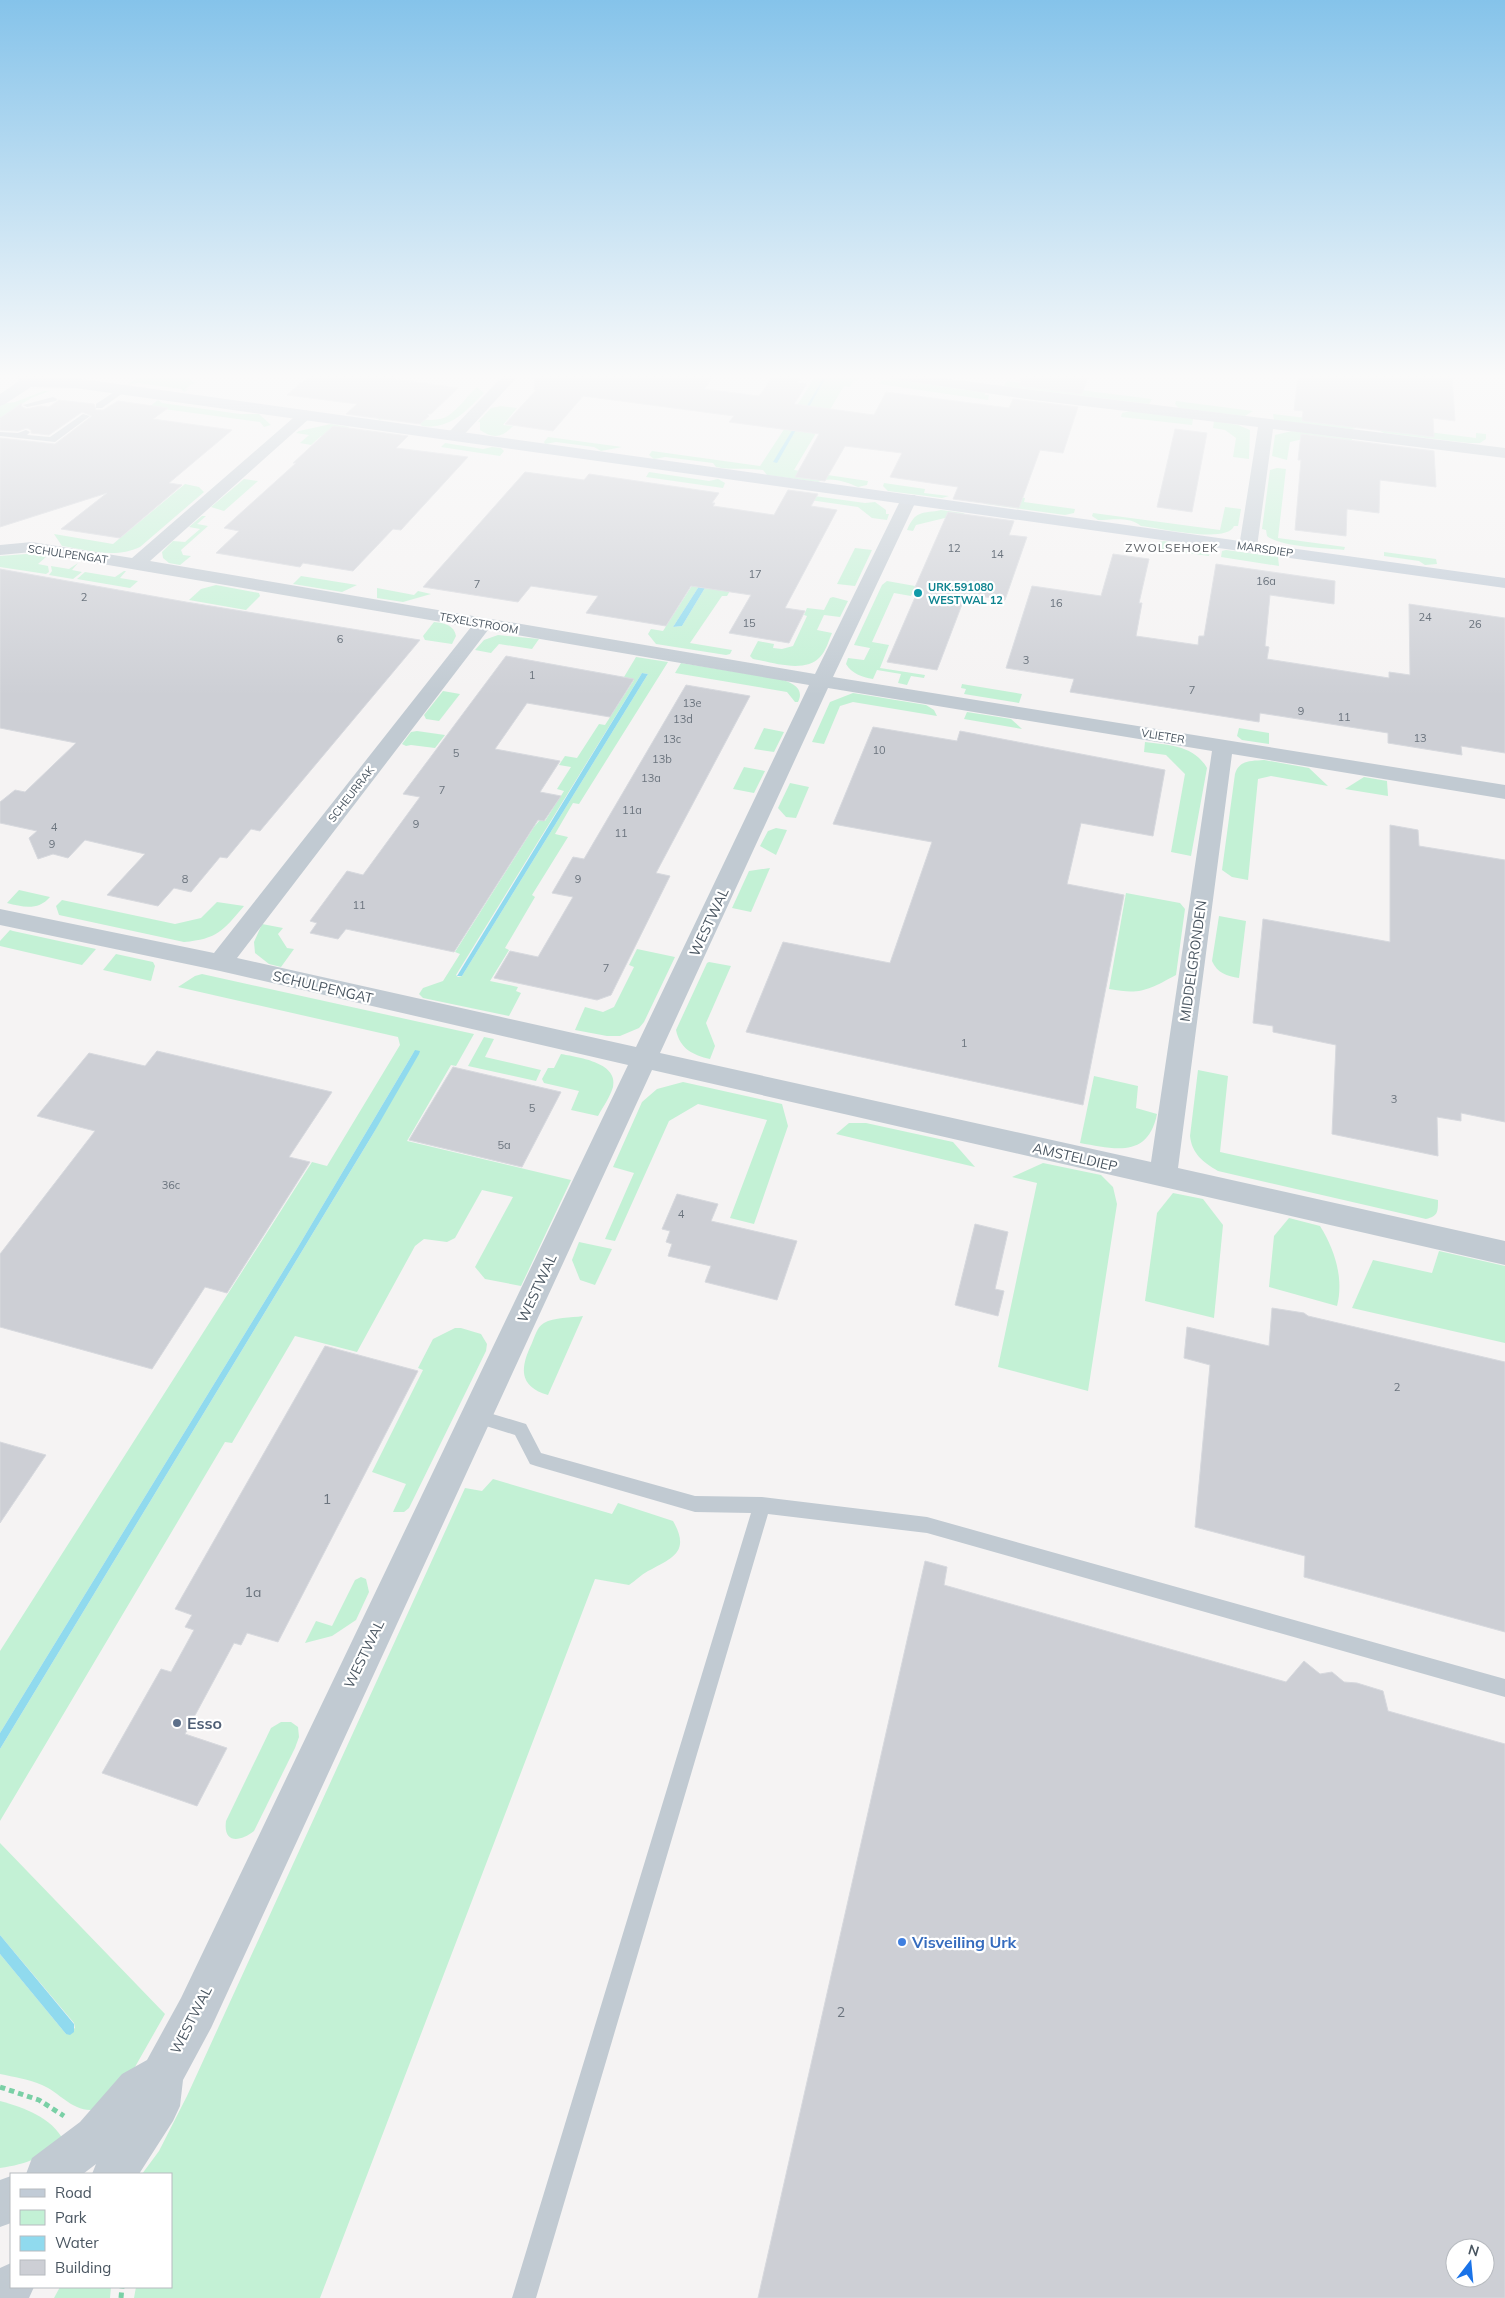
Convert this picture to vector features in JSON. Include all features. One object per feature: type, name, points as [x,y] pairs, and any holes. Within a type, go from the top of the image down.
[{"type":"street","points":[[136,564],[229,482]]},
{"type":"street","name":"MARSDIEP","points":[[788,482],[1505,583]]},
{"type":"street","points":[[1248,547],[1257,482]]},
{"type":"street","name":"WESTWAL","points":[[115,2173],[158,2106],[162,2075],[200,2004],[821,681],[909,499]]},
{"type":"street","name":"SCHULPENGAT","points":[[0,550],[32,548],[136,564]]},
{"type":"street","name":"TEXELSTROOM","points":[[136,564],[821,681]]},
{"type":"street","name":"SCHEURRAK","points":[[220,963],[483,624]]},
{"type":"street","name":"VLIETER","points":[[821,681],[1505,792]]},
{"type":"street","name":"MIDDELGRONDEN","points":[[1163,1176],[1223,746]]},
{"type":"street","name":"SCHULPENGAT","points":[[0,916],[220,963],[644,1061]]},
{"type":"street","name":"AMSTELDIEP","points":[[644,1061],[1505,1253]]},
{"type":"street","points":[[49,2173],[95,2137],[137,2089],[162,2075]]},
{"type":"street","points":[[0,2296],[10,2287]]},
{"type":"lane","points":[[476,1416],[520,1429],[536,1459],[695,1504],[762,1505],[927,1525],[1505,1688]]},
{"type":"lane","points":[[524,2298],[762,1505]]},
{"type":"path","points":[[0,2087],[39,2100],[63,2114],[69,2122]]},
{"type":"green space","points":[[240,482],[257,482],[224,511],[211,507]]},
{"type":"green space","points":[[683,482],[724,482],[723,488]]},
{"type":"green space","points":[[844,482],[868,482],[867,485],[858,487]]},
{"type":"green space","points":[[1268,482],[1284,482],[1278,538],[1345,547],[1344,550],[1282,543],[1267,536],[1266,530],[1262,529]]},
{"type":"green space","points":[[884,483],[925,489],[924,493],[949,496],[942,498],[888,491],[883,486]]},
{"type":"green space","points":[[185,484],[199,487],[204,492],[140,547],[131,551],[111,553],[62,546],[54,534],[113,544]]},
{"type":"green space","points":[[807,495],[865,503],[875,502],[886,510],[886,514],[889,514],[887,520],[872,518],[858,507],[803,499]]},
{"type":"green space","points":[[1006,496],[1025,498],[1024,502],[1075,509],[1074,513],[1065,515],[986,504],[980,501]]},
{"type":"green space","points":[[1225,507],[1241,509],[1238,526],[1234,526],[1229,531],[1219,534],[1177,532],[1141,526],[1126,520],[1098,520],[1092,516],[1093,513],[1220,530]]},
{"type":"green space","points":[[941,510],[963,513],[968,516],[949,517],[916,525],[913,531],[907,530],[917,515]]},
{"type":"green space","points":[[202,516],[206,516],[197,524],[208,526],[181,550],[183,555],[191,556],[180,565],[169,563],[163,558],[162,552],[173,541],[185,542],[200,529],[189,527]]},
{"type":"green space","points":[[726,538],[732,538],[731,541],[751,544],[748,549],[753,550],[727,596],[722,596],[690,643],[732,650],[730,654],[726,655],[656,644],[648,634],[651,629],[663,631],[709,559],[714,559]],"holes":[[[724,547],[729,548],[682,626],[673,627]]]},
{"type":"green space","points":[[1164,541],[1210,549],[1209,556],[1158,549],[1159,542]]},
{"type":"green space","points":[[855,548],[872,550],[855,586],[837,584]]},
{"type":"green space","points":[[1222,551],[1278,557],[1279,566],[1221,557]]},
{"type":"green space","points":[[1384,552],[1436,559],[1437,564],[1425,565],[1419,561],[1384,556]]},
{"type":"green space","points":[[26,554],[46,557],[38,564],[48,566],[49,572],[46,574],[0,567],[0,556]]},
{"type":"green space","points":[[78,563],[72,570],[82,572],[73,579],[49,575],[52,571],[51,566],[69,569]]},
{"type":"green space","points":[[126,571],[120,578],[138,581],[130,588],[77,579],[85,572],[115,577]]},
{"type":"green space","points":[[301,576],[357,585],[342,592],[293,584]]},
{"type":"green space","points":[[887,581],[915,586],[911,596],[894,593],[872,642],[889,645],[880,668],[925,675],[924,678],[911,676],[907,685],[898,683],[901,674],[877,670],[873,679],[858,674],[846,664],[848,658],[864,660],[870,648],[854,645],[882,585]]},
{"type":"green space","points":[[216,585],[259,593],[260,596],[246,610],[189,600],[201,589]]},
{"type":"green space","points":[[377,588],[414,595],[418,591],[431,594],[403,602],[377,598]]},
{"type":"green space","points":[[830,598],[848,601],[840,617],[824,615],[817,630],[832,633],[824,652],[814,662],[806,665],[788,666],[753,659],[750,656],[758,641],[774,644],[773,648],[782,649],[793,646],[807,616],[804,615],[807,608],[824,610]]},
{"type":"green space","points":[[434,622],[445,624],[453,629],[456,636],[452,644],[425,640],[423,636]]},
{"type":"green space","points":[[498,635],[539,639],[532,649],[499,644],[491,653],[475,650],[484,640]]},
{"type":"green space","points":[[636,657],[668,662],[579,804],[573,803],[555,834],[568,837],[532,895],[535,897],[505,948],[509,950],[490,981],[518,987],[516,991],[521,993],[509,1016],[423,998],[419,994],[423,988],[443,981],[460,954],[455,952],[534,827],[539,821],[545,821],[564,791],[557,789],[571,767],[559,765],[565,756],[577,758],[599,724],[605,725],[634,680],[624,677]],"holes":[[[642,673],[648,674],[462,976],[458,977],[456,975]]]},
{"type":"green space","points":[[681,663],[780,679],[796,687],[799,690],[800,697],[798,702],[795,702],[787,692],[675,673]]},
{"type":"green space","points":[[962,684],[1022,694],[1019,703],[964,694],[966,689],[961,688]]},
{"type":"green space","points":[[443,691],[460,694],[439,721],[426,719],[424,715]]},
{"type":"green space","points":[[853,693],[926,705],[934,710],[937,716],[853,702],[840,706],[824,744],[812,742],[830,702]]},
{"type":"green space","points":[[967,712],[1011,719],[1022,729],[964,719]]},
{"type":"green space","points":[[764,728],[784,732],[774,752],[754,749]]},
{"type":"green space","points":[[1239,728],[1269,733],[1269,744],[1242,740],[1237,736]]},
{"type":"green space","points":[[417,731],[445,735],[435,748],[406,746],[402,744],[411,732]]},
{"type":"green space","points":[[1145,742],[1171,745],[1188,750],[1202,760],[1207,768],[1191,856],[1171,852],[1185,774],[1166,755],[1144,752]]},
{"type":"green space","points":[[1264,760],[1309,768],[1328,786],[1271,776],[1258,779],[1248,880],[1232,877],[1222,870],[1235,774],[1239,766],[1243,764],[1250,761]]},
{"type":"green space","points":[[744,767],[765,771],[754,793],[733,789]]},
{"type":"green space","points":[[1364,777],[1387,781],[1388,796],[1345,789]]},
{"type":"green space","points":[[790,783],[809,787],[796,818],[786,817],[778,808]]},
{"type":"green space","points":[[776,828],[787,830],[776,855],[760,846],[768,831]]},
{"type":"green space","points":[[770,868],[751,912],[732,908],[749,871]]},
{"type":"green space","points":[[19,890],[50,897],[40,904],[30,907],[7,903]]},
{"type":"green space","points":[[1126,893],[1180,903],[1185,909],[1176,975],[1144,990],[1120,991],[1109,989]]},
{"type":"green space","points":[[62,900],[175,924],[201,918],[217,902],[244,906],[224,928],[212,936],[184,942],[59,915],[56,906]]},
{"type":"green space","points":[[1219,916],[1246,921],[1239,978],[1223,973],[1212,961]]},
{"type":"green space","points":[[262,924],[283,928],[278,934],[287,948],[294,949],[281,967],[269,964],[255,953],[254,942]]},
{"type":"green space","points":[[10,930],[96,949],[82,965],[0,946],[0,941]]},
{"type":"green space","points":[[637,949],[675,957],[644,1022],[639,1028],[620,1036],[607,1036],[575,1030],[585,1007],[603,1012],[614,1007],[634,967],[629,965]]},
{"type":"green space","points":[[116,954],[153,962],[155,966],[151,981],[103,970]]},
{"type":"green space","points":[[709,962],[731,966],[706,1023],[715,1046],[710,1059],[688,1050],[678,1037],[676,1030]]},
{"type":"green space","points":[[202,974],[474,1034],[456,1066],[451,1065],[407,1141],[571,1180],[521,1286],[485,1279],[475,1267],[513,1197],[482,1190],[455,1238],[447,1242],[424,1239],[415,1246],[357,1352],[295,1336],[232,1443],[225,1442],[0,1821],[0,1749],[373,1134],[415,1050],[298,1247],[0,1733],[0,1651],[312,1162],[327,1166],[400,1045],[398,1037],[178,987],[195,976]]},
{"type":"green space","points":[[484,1037],[494,1039],[485,1057],[541,1070],[536,1081],[468,1066]]},
{"type":"green space","points":[[561,1054],[595,1062],[610,1072],[613,1079],[613,1087],[598,1116],[571,1110],[579,1091],[544,1083],[542,1079],[548,1068],[554,1068]]},
{"type":"green space","points":[[1198,1070],[1228,1076],[1220,1152],[1438,1200],[1436,1213],[1426,1219],[1218,1171],[1199,1157],[1191,1142],[1190,1136]]},
{"type":"green space","points":[[1094,1076],[1138,1086],[1136,1108],[1157,1114],[1153,1128],[1138,1145],[1128,1148],[1117,1148],[1080,1143]]},
{"type":"green space","points":[[683,1082],[782,1104],[788,1126],[754,1224],[730,1218],[767,1120],[698,1104],[669,1121],[615,1241],[605,1239],[634,1173],[613,1167],[642,1102],[657,1089]]},
{"type":"green space","points":[[849,1123],[866,1123],[953,1142],[975,1167],[836,1134]]},
{"type":"green space","points":[[1043,1163],[1101,1175],[1113,1187],[1117,1204],[1088,1391],[998,1367],[1037,1183],[1012,1177]]},
{"type":"green space","points":[[1173,1193],[1203,1199],[1223,1225],[1214,1318],[1145,1301],[1157,1213]]},
{"type":"green space","points":[[1289,1218],[1320,1226],[1325,1235],[1334,1255],[1339,1275],[1337,1306],[1269,1287],[1274,1236]]},
{"type":"green space","points":[[579,1242],[612,1249],[595,1285],[580,1280],[572,1260]]},
{"type":"green space","points":[[1439,1251],[1505,1266],[1505,1343],[1352,1308],[1373,1260],[1432,1273]]},
{"type":"green space","points":[[583,1316],[548,1395],[538,1391],[526,1381],[524,1367],[528,1351],[538,1329],[544,1323],[553,1320]]},
{"type":"green space","points":[[455,1328],[481,1334],[487,1344],[486,1351],[409,1508],[404,1512],[393,1512],[406,1484],[372,1472],[423,1370],[418,1368],[433,1339]]},
{"type":"green space","points":[[493,1479],[612,1514],[618,1503],[673,1521],[680,1540],[679,1547],[671,1558],[629,1585],[595,1579],[320,2298],[134,2298],[136,2288],[172,2288],[172,2173],[143,2173],[159,2151],[187,2096],[465,1488],[482,1491]]},
{"type":"green space","points":[[361,1577],[366,1579],[369,1592],[356,1620],[332,1636],[305,1643],[316,1621],[332,1626],[355,1580]]},
{"type":"green space","points":[[281,1722],[291,1722],[298,1727],[299,1737],[295,1748],[254,1831],[249,1835],[234,1839],[227,1834],[226,1821],[271,1728]]},
{"type":"green space","points":[[0,1843],[165,2014],[131,2074],[92,2110],[78,2108],[37,2083],[0,2074],[0,1954],[66,2034],[75,2028],[74,2023],[0,1935]]},
{"type":"green space","points":[[0,2101],[28,2110],[45,2120],[59,2133],[64,2141],[34,2159],[0,2168]]},
{"type":"green space","points":[[59,2288],[111,2288],[110,2298],[54,2298]]},
{"type":"water","points":[[724,547],[729,548],[682,626],[673,627]]},
{"type":"water","points":[[642,673],[648,674],[462,976],[457,976]]},
{"type":"water","points":[[415,1050],[420,1051],[419,1054],[373,1134],[0,1749],[0,1733],[298,1247]]},
{"type":"water","points":[[0,1935],[74,2024],[74,2032],[70,2035],[66,2034],[0,1954]]},
{"type":"building","points":[[0,482],[170,482],[182,485],[120,538],[61,529],[107,493],[0,527]]},
{"type":"building","points":[[275,482],[445,482],[401,530],[393,529],[353,571],[303,563],[300,567],[216,553],[239,531],[224,528]]},
{"type":"building","points":[[516,482],[645,482],[719,493],[712,503],[715,503],[713,506],[774,515],[788,490],[818,494],[811,506],[837,510],[785,608],[805,611],[789,643],[729,633],[751,595],[691,586],[666,626],[586,613],[598,596],[531,586],[518,602],[423,587]]},
{"type":"building","points":[[926,482],[1028,482],[1019,508],[953,499],[958,487]]},
{"type":"building","points":[[1163,482],[1198,482],[1192,512],[1157,507]]},
{"type":"building","points":[[1299,482],[1380,482],[1379,513],[1347,509],[1346,536],[1295,530]]},
{"type":"building","points":[[1398,482],[1436,482],[1436,487]]},
{"type":"building","points":[[948,512],[1014,521],[1009,535],[1027,537],[1005,600],[966,594],[937,670],[887,662],[916,595],[912,594]]},
{"type":"building","points":[[1113,554],[1149,559],[1139,603],[1142,603],[1136,636],[1198,645],[1199,636],[1204,636],[1216,564],[1335,581],[1334,604],[1270,595],[1265,646],[1269,647],[1267,659],[1389,678],[1389,672],[1410,675],[1409,604],[1505,618],[1505,753],[1461,746],[1462,755],[1388,743],[1388,733],[1260,713],[1259,722],[1070,692],[1074,679],[1006,668],[1032,586],[1101,596]]},
{"type":"building","points":[[0,569],[186,602],[420,640],[260,831],[251,829],[227,858],[220,857],[191,892],[174,888],[158,906],[107,895],[145,854],[85,840],[68,858],[53,854],[38,859],[29,838],[37,831],[0,823],[0,802],[15,790],[25,792],[76,743],[0,728]]},
{"type":"building","points":[[506,656],[634,679],[610,717],[527,703],[495,749],[560,761],[540,792],[561,796],[544,821],[538,820],[454,952],[346,929],[338,939],[310,933],[317,923],[310,921],[347,871],[363,875],[420,797],[403,794]]},
{"type":"building","points":[[686,685],[750,696],[656,873],[670,876],[611,995],[597,1000],[494,978],[510,951],[538,957],[573,897],[552,893],[573,857],[584,859]]},
{"type":"building","points":[[873,727],[957,741],[960,731],[1165,770],[1153,836],[1081,823],[1067,884],[1124,895],[1083,1105],[746,1032],[783,942],[890,963],[932,842],[833,824]]},
{"type":"building","points":[[1390,825],[1418,830],[1419,846],[1505,860],[1505,1122],[1461,1113],[1461,1121],[1437,1117],[1438,1156],[1332,1134],[1336,1045],[1273,1032],[1273,1026],[1253,1023],[1263,919],[1390,942]]},
{"type":"building","points":[[157,1051],[332,1092],[289,1157],[310,1162],[227,1293],[205,1287],[152,1369],[0,1327],[0,1254],[95,1131],[37,1116],[89,1053],[145,1066]]},
{"type":"building","points":[[453,1067],[561,1092],[522,1167],[409,1140]]},
{"type":"building","points":[[677,1194],[718,1204],[711,1221],[797,1241],[777,1300],[705,1282],[711,1266],[668,1256],[672,1244],[666,1242],[670,1231],[662,1229]]},
{"type":"building","points":[[975,1224],[1008,1232],[995,1289],[1004,1291],[998,1316],[955,1305]]},
{"type":"building","points":[[1272,1308],[1304,1313],[1308,1316],[1505,1362],[1505,1632],[1304,1577],[1305,1556],[1195,1527],[1210,1365],[1184,1358],[1187,1327],[1269,1346]]},
{"type":"building","points":[[325,1346],[418,1371],[278,1642],[247,1633],[241,1645],[234,1643],[185,1734],[227,1748],[197,1806],[102,1773],[161,1669],[171,1672],[194,1630],[185,1627],[192,1615],[175,1609]]},
{"type":"building","points":[[0,1442],[46,1455],[0,1523]]},
{"type":"building","points":[[925,1561],[947,1567],[944,1585],[1286,1682],[1304,1661],[1320,1674],[1332,1672],[1344,1682],[1357,1683],[1383,1691],[1388,1711],[1505,1744],[1505,2298],[758,2298]]},
{"type":"place","name":"URK.591080 WESTWAL 12","points":[[918,593]]},
{"type":"place","name":"Esso","points":[[177,1723]]},
{"type":"place","name":"Visveiling Urk","points":[[902,1942]]},
{"type":"district","name":"ZWOLSEHOEK","points":[[1172,547]]}]
